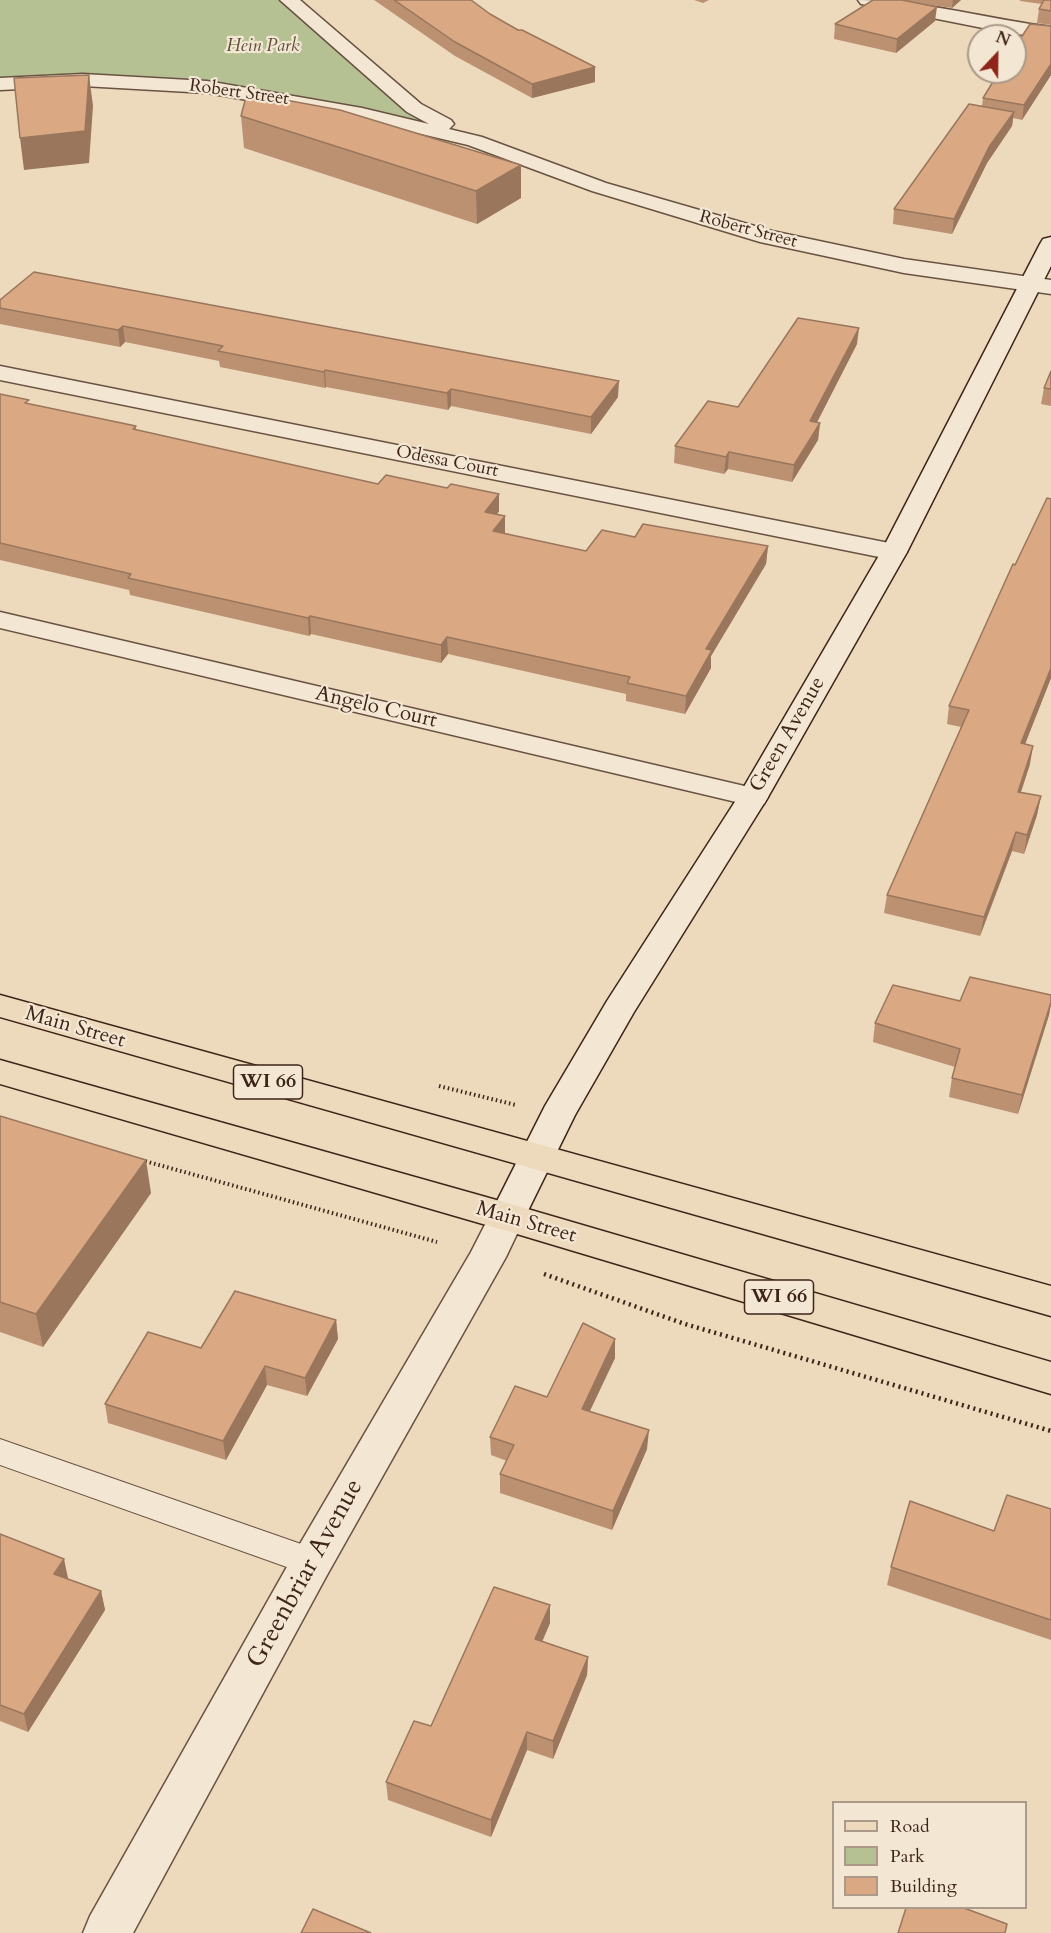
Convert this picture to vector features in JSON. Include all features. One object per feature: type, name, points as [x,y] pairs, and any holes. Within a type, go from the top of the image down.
[{"type":"main road","name":"Main Street","points":[[0,1006],[1051,1301]]},
{"type":"main road","name":"Main Street","points":[[0,1072],[507,1217],[1051,1378]]},
{"type":"street","name":"Robert Street","points":[[289,0],[414,108],[475,141]]},
{"type":"street","points":[[867,0],[987,24],[1051,33]]},
{"type":"street","name":"Robert Street","points":[[0,84],[83,80],[207,87],[363,114],[475,141],[599,187],[768,237],[892,264],[1040,286]]},
{"type":"street","name":"Green Avenue","points":[[507,1217],[558,1115],[619,1009],[753,797],[894,552],[1040,286],[1051,244]]},
{"type":"street","name":"Odessa Court","points":[[0,373],[894,552]]},
{"type":"street","name":"Angelo Court","points":[[0,620],[753,797]]},
{"type":"street","name":"Greenbriar Avenue","points":[[107,1933],[312,1562],[487,1257],[507,1217]]},
{"type":"lane","points":[[0,1452],[312,1562]]},
{"type":"path","points":[[135,1158],[437,1242]]},
{"type":"path","points":[[544,1274],[686,1324],[1051,1431]]},
{"type":"green space","name":"Hein Park","points":[[0,0],[289,0],[414,108],[475,141],[207,87],[0,84]]},
{"type":"building","points":[[394,0],[471,0],[518,30],[595,67],[532,84],[455,42]]},
{"type":"building","points":[[873,0],[902,0],[937,7],[897,39],[835,24]]},
{"type":"building","points":[[1044,0],[1051,0],[1051,11],[1039,9]]},
{"type":"building","points":[[1030,24],[1051,26],[1051,64],[1024,105],[983,98],[992,84],[1027,84],[1027,29]]},
{"type":"building","points":[[89,75],[85,131],[20,138],[14,78]]},
{"type":"building","points":[[247,93],[340,110],[521,165],[476,191],[241,116]]},
{"type":"building","points":[[969,104],[1014,112],[989,147],[954,219],[894,209]]},
{"type":"building","points":[[34,272],[619,381],[591,417],[451,389],[447,393],[325,370],[324,372],[218,351],[223,346],[123,326],[118,330],[0,308],[0,300]]},
{"type":"building","points":[[798,318],[859,328],[810,421],[820,423],[794,465],[729,452],[726,457],[675,446],[708,401],[738,407]]},
{"type":"building","points":[[1051,371],[1051,389],[1044,388]]},
{"type":"building","points":[[0,394],[29,400],[25,403],[136,426],[133,429],[378,484],[386,475],[447,488],[451,484],[499,494],[485,512],[505,516],[493,531],[586,551],[602,530],[635,537],[643,524],[768,546],[706,649],[712,650],[686,696],[627,683],[630,677],[447,637],[441,645],[310,616],[308,618],[128,578],[131,574],[0,543]]},
{"type":"building","points":[[1047,498],[1051,499],[1051,668],[1021,743],[1033,746],[1018,792],[1041,796],[1027,835],[1016,832],[984,917],[887,895],[969,710],[949,706],[1013,564],[1015,565]]},
{"type":"building","points":[[970,977],[1051,995],[1051,1002],[1022,1095],[952,1078],[960,1049],[875,1023],[893,985],[960,1001]]},
{"type":"building","points":[[0,1116],[146,1160],[36,1314],[0,1302]]},
{"type":"building","points":[[235,1291],[336,1320],[305,1378],[265,1366],[223,1441],[105,1404],[148,1332],[201,1348]]},
{"type":"building","points":[[583,1323],[615,1339],[582,1409],[649,1430],[613,1511],[500,1474],[514,1445],[490,1437],[515,1386],[547,1397]]},
{"type":"building","points":[[1007,1495],[1051,1509],[1051,1620],[891,1567],[910,1501],[994,1531]]},
{"type":"building","points":[[0,1534],[64,1559],[54,1574],[101,1591],[24,1714],[0,1705]]},
{"type":"building","points":[[494,1587],[550,1605],[535,1639],[588,1657],[553,1741],[527,1732],[491,1820],[386,1782],[414,1721],[431,1726]]},
{"type":"building","points":[[313,1909],[371,1933],[301,1933]]},
{"type":"building","points":[[906,1909],[967,1909],[1007,1924],[1005,1933],[898,1933]]}]
